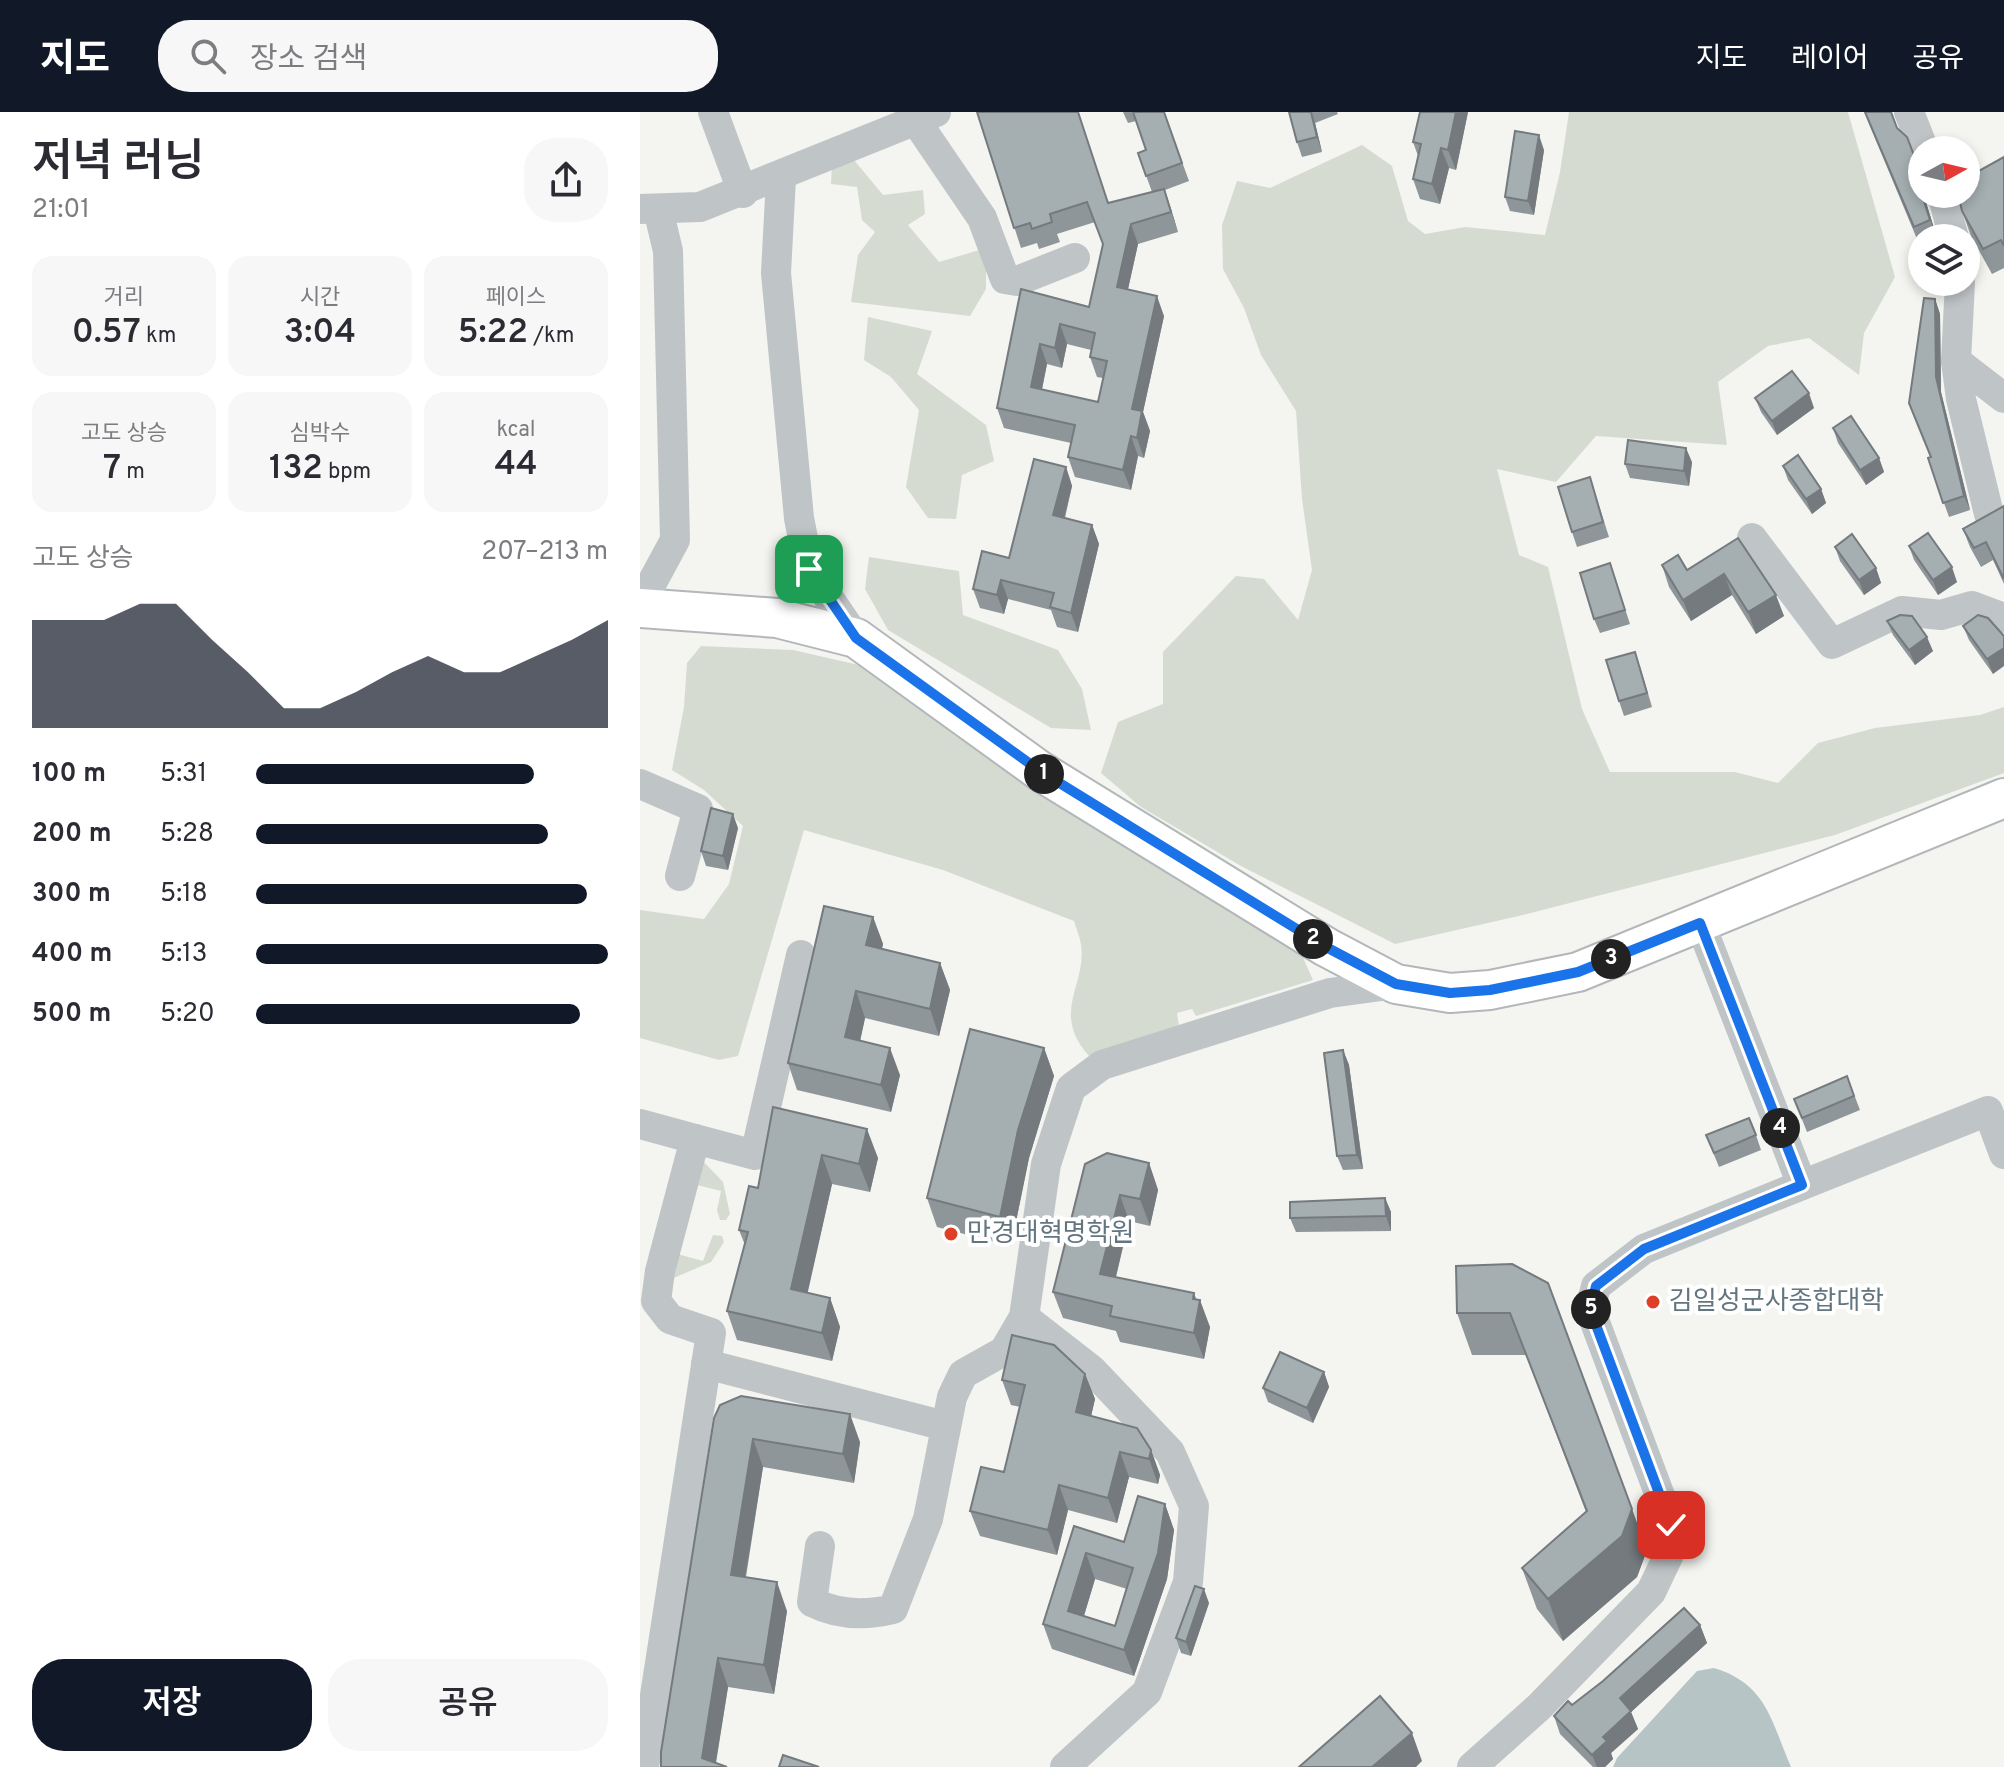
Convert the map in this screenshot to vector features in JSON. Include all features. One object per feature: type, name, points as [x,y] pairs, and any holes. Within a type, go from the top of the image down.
[{"type":"main road","points":[[640,606],[777,618],[856,638],[1040,771],[1326,947],[1396,984],[1450,993],[1490,990],[1578,972],[2004,798]]},
{"type":"street","points":[[713,112],[743,193]]},
{"type":"street","points":[[1909,112],[1918,136]]},
{"type":"street","points":[[640,606],[675,540],[668,251],[649,209],[700,207],[743,193],[926,116],[982,218],[1005,279],[1017,281],[1075,258]]},
{"type":"street","points":[[781,178],[776,273],[799,518],[809,569],[856,638]]},
{"type":"street","points":[[1959,296],[1956,361],[1961,399],[1989,514]]},
{"type":"street","points":[[1956,361],[2004,398]]},
{"type":"street","points":[[1752,538],[1832,644],[1902,611],[1941,615],[1972,606],[2004,618]]},
{"type":"street","points":[[640,784],[698,809],[680,876]]},
{"type":"street","points":[[1700,923],[1802,1185]]},
{"type":"street","points":[[640,1124],[755,1155],[801,955]]},
{"type":"street","points":[[820,1546],[812,1602],[831,1612],[874,1614],[893,1609],[928,1519],[945,1426],[963,1374],[1004,1351],[1024,1317],[1046,1164],[1071,1088],[1102,1065],[1330,993],[1396,984]]},
{"type":"street","points":[[1472,1767],[1539,1707],[1651,1592],[1672,1548],[1671,1525],[1590,1309],[1596,1286],[1644,1249],[1988,1111],[2004,1154]]},
{"type":"street","points":[[644,1767],[711,1333],[670,1319],[656,1301],[660,1271],[695,1139]]},
{"type":"street","points":[[1024,1317],[1092,1370],[1170,1452],[1194,1506],[1188,1582],[1147,1692],[1065,1767]]},
{"type":"street","points":[[706,1364],[945,1426]]},
{"type":"shaded area","points":[[1569,112],[1848,112],[1895,277],[1864,333],[1859,375],[1809,338],[1768,346],[1718,382],[1727,445],[1596,436],[1556,482],[1497,469],[1519,555],[1548,567],[1582,709],[1610,772],[1735,772],[1778,783],[1818,743],[1875,728],[1980,715],[2004,707],[2004,773],[1835,835],[1523,915],[1395,944],[1241,866],[1141,807],[1101,773],[1118,722],[1163,704],[1163,652],[1236,576],[1264,579],[1298,620],[1312,570],[1302,499],[1296,411],[1261,355],[1244,308],[1223,269],[1222,225],[1237,181],[1270,188],[1362,145],[1392,166],[1408,221],[1425,234],[1465,227],[1545,235],[1560,172]]},
{"type":"shaded area","points":[[854,160],[883,195],[923,190],[925,214],[908,225],[939,262],[986,248],[986,289],[970,316],[851,302],[858,255],[875,232],[862,220],[857,187],[831,184],[832,165]]},
{"type":"shaded area","points":[[868,317],[932,331],[917,374],[986,425],[994,461],[962,475],[956,519],[928,518],[906,487],[919,410],[891,377],[864,360]]},
{"type":"shaded area","points":[[869,557],[959,571],[963,615],[1058,650],[1082,689],[1091,730],[1051,728],[888,630],[865,589]]},
{"type":"shaded area","points":[[701,646],[793,650],[872,668],[1301,953],[1313,980],[1196,1016],[1192,1009],[1177,1013],[1179,1026],[1098,1057],[1089,1056],[1072,1026],[1071,1012],[1081,959],[1074,921],[943,870],[804,830],[738,1056],[719,1060],[640,1038],[640,910],[704,919],[729,884],[743,826],[704,790],[672,770],[684,707],[687,663]]},
{"type":"shaded area","points":[[700,1158],[723,1182],[730,1214],[726,1220],[720,1220],[717,1210],[721,1191],[689,1183]]},
{"type":"shaded area","points":[[713,1235],[722,1236],[724,1242],[711,1262],[669,1280],[670,1252],[703,1261]]},
{"type":"shaded area","points":[[1714,1668],[1732,1675],[1756,1694],[1772,1720],[1791,1767],[1613,1767],[1617,1758],[1697,1671]]},
{"type":"building","points":[[977,112],[1078,112],[1108,203],[1164,189],[1171,212],[1131,224],[1117,287],[1157,296],[1132,409],[1142,411],[1137,438],[1131,436],[1123,470],[1068,457],[1075,425],[997,408],[1021,289],[1089,307],[1103,244],[1087,202],[1050,214],[1052,222],[1032,229],[1030,223],[1014,228]],"holes":[[[1060,324],[1095,333],[1090,357],[1107,361],[1098,402],[1031,387],[1040,344],[1055,348]]]},
{"type":"building","points":[[1133,112],[1164,112],[1182,163],[1146,176],[1138,153],[1146,150]]},
{"type":"building","points":[[1289,112],[1311,112],[1317,137],[1297,142]]},
{"type":"building","points":[[1420,112],[1456,112],[1448,150],[1441,148],[1432,184],[1413,179],[1421,144],[1413,142]]},
{"type":"building","points":[[1865,112],[1891,112],[1897,128],[1907,137],[1908,208],[1926,208],[1930,220],[1913,224]]},
{"type":"building","points":[[1515,131],[1539,135],[1528,201],[1505,197]]},
{"type":"building","points":[[2004,157],[2004,246],[2001,240],[1983,249],[1980,224],[1969,224],[1962,211],[1961,208],[1980,208],[1980,170]]},
{"type":"building","points":[[1924,298],[1935,299],[1936,377],[1964,496],[1943,503],[1928,458],[1931,457],[1909,403]]},
{"type":"building","points":[[1792,371],[1809,393],[1772,421],[1755,398]]},
{"type":"building","points":[[1851,416],[1879,458],[1860,470],[1833,428]]},
{"type":"building","points":[[1628,440],[1686,448],[1684,471],[1625,464]]},
{"type":"building","points":[[1798,455],[1821,489],[1806,499],[1783,466]]},
{"type":"building","points":[[1034,459],[1066,467],[1053,515],[1092,525],[1071,613],[1050,607],[1054,593],[1001,580],[997,595],[973,589],[982,551],[1009,558]]},
{"type":"building","points":[[1590,477],[1603,522],[1572,532],[1558,487]]},
{"type":"building","points":[[2004,506],[2004,579],[1986,542],[1974,548],[1963,529]]},
{"type":"building","points":[[1928,533],[1952,567],[1933,580],[1909,546]]},
{"type":"building","points":[[1852,534],[1876,568],[1859,580],[1835,547]]},
{"type":"building","points":[[1738,538],[1776,595],[1748,612],[1724,574],[1683,600],[1662,565],[1678,555],[1687,570]]},
{"type":"building","points":[[1610,563],[1625,610],[1594,619],[1580,573]]},
{"type":"building","points":[[1900,615],[1912,616],[1927,637],[1909,650],[1887,621]]},
{"type":"building","points":[[1978,615],[1988,618],[2004,636],[2004,648],[1987,659],[1963,626]]},
{"type":"building","points":[[1635,652],[1647,693],[1619,701],[1606,660]]},
{"type":"building","points":[[711,808],[733,814],[723,856],[701,851]]},
{"type":"building","points":[[824,906],[873,917],[866,945],[940,963],[930,1009],[856,991],[845,1037],[890,1048],[881,1085],[788,1063]]},
{"type":"building","points":[[970,1029],[1044,1048],[1018,1130],[1000,1217],[927,1198]]},
{"type":"building","points":[[1343,1050],[1357,1155],[1337,1156],[1324,1053]]},
{"type":"building","points":[[1847,1076],[1854,1096],[1802,1118],[1794,1099]]},
{"type":"building","points":[[773,1107],[867,1129],[859,1164],[822,1155],[791,1289],[830,1298],[822,1333],[727,1311],[748,1232],[739,1230],[749,1186],[758,1188]]},
{"type":"building","points":[[1749,1118],[1756,1135],[1714,1153],[1706,1135]]},
{"type":"building","points":[[1107,1153],[1149,1163],[1140,1199],[1120,1195],[1100,1274],[1194,1293],[1193,1299],[1200,1300],[1194,1333],[1110,1316],[1112,1306],[1053,1292],[1085,1164]]},
{"type":"building","points":[[1385,1198],[1386,1216],[1290,1218],[1290,1202]]},
{"type":"building","points":[[1512,1264],[1548,1283],[1632,1509],[1622,1536],[1548,1599],[1522,1568],[1587,1511],[1510,1313],[1457,1313],[1456,1266]]},
{"type":"building","points":[[1012,1335],[1054,1345],[1085,1374],[1076,1412],[1137,1428],[1151,1450],[1149,1459],[1120,1452],[1108,1498],[1059,1485],[1048,1530],[970,1511],[981,1467],[1004,1472],[1025,1385],[1002,1380]]},
{"type":"building","points":[[1280,1352],[1324,1372],[1307,1408],[1263,1388]]},
{"type":"building","points":[[741,1396],[850,1414],[843,1454],[753,1439],[731,1575],[777,1582],[764,1665],[718,1658],[702,1758],[727,1767],[661,1767],[714,1418],[720,1405]]},
{"type":"building","points":[[1138,1496],[1165,1504],[1158,1553],[1124,1650],[1043,1624],[1074,1526],[1124,1542]],"holes":[[[1086,1553],[1133,1568],[1115,1626],[1068,1611]]]},
{"type":"building","points":[[1195,1586],[1204,1589],[1186,1642],[1176,1638]]},
{"type":"building","points":[[1684,1608],[1700,1625],[1620,1698],[1631,1711],[1603,1737],[1607,1741],[1592,1755],[1554,1716],[1568,1701],[1572,1705],[1603,1681]]},
{"type":"building","points":[[1380,1696],[1412,1733],[1372,1767],[1299,1767]]},
{"type":"building","points":[[783,1755],[819,1767],[779,1767]]},
{"type":"place","name":"만경대혁명학원","points":[[951,1234]]},
{"type":"place","name":"김일성군사종합대학","points":[[1653,1302]]},
{"type":"route","points":[[809,569],[856,638],[1040,771],[1326,947],[1396,984],[1450,993],[1490,990],[1578,972],[1700,923],[1802,1185],[1644,1249],[1596,1286],[1590,1309],[1671,1525]]}]
